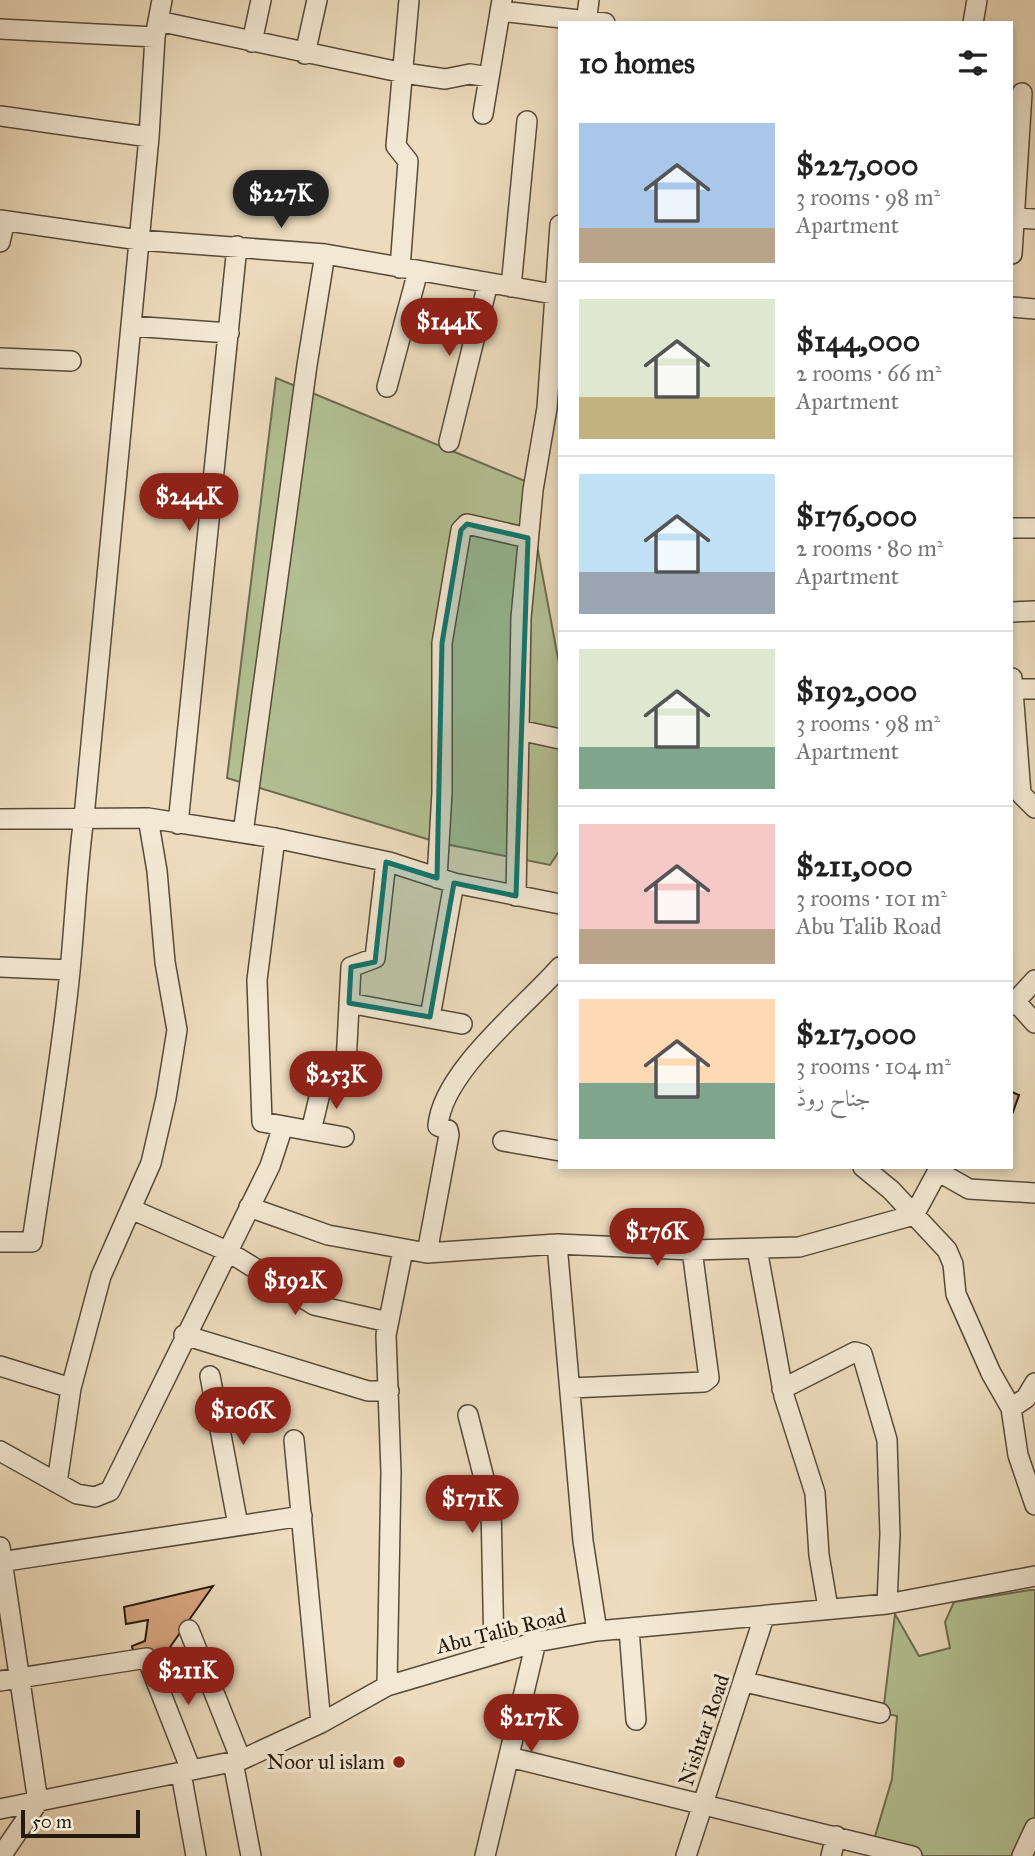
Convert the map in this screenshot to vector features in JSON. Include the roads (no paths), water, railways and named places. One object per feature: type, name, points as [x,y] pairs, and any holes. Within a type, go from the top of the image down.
[{"type":"street","points":[[0,1242],[32,1242],[70,970],[75,885],[84,817],[149,137],[156,29],[162,0]]},
{"type":"street","points":[[252,42],[261,0]]},
{"type":"street","points":[[305,54],[317,0]]},
{"type":"street","points":[[387,387],[409,269],[408,161],[396,146],[409,0]]},
{"type":"street","points":[[589,0],[592,21]]},
{"type":"street","points":[[973,21],[976,0]]},
{"type":"street","points":[[483,114],[501,6],[586,21]]},
{"type":"street","points":[[0,29],[156,29],[252,42],[445,79],[470,74],[489,77]]},
{"type":"street","points":[[1013,236],[1015,137],[1023,92]]},
{"type":"street","points":[[0,116],[149,137]]},
{"type":"street","points":[[511,287],[527,121]]},
{"type":"street","points":[[1014,218],[1035,219]]},
{"type":"street","points":[[0,243],[3,221],[139,240],[325,254],[553,294]]},
{"type":"street","points":[[516,896],[521,618],[528,538],[547,408],[558,245]]},
{"type":"street","points":[[178,824],[237,246]]},
{"type":"street","points":[[243,834],[307,365],[325,254]]},
{"type":"street","points":[[449,442],[488,283]]},
{"type":"street","points":[[1013,309],[1035,309]]},
{"type":"street","points":[[131,326],[229,333]]},
{"type":"street","points":[[0,358],[71,361]]},
{"type":"street","points":[[430,1017],[446,880],[442,792],[442,643],[461,530],[467,524],[528,538]]},
{"type":"street","points":[[1013,528],[1035,528]]},
{"type":"street","points":[[1013,612],[1035,611]]},
{"type":"street","points":[[1013,686],[1035,689]]},
{"type":"street","points":[[1013,713],[1016,794],[1035,808]]},
{"type":"street","points":[[519,730],[558,739]]},
{"type":"street","points":[[57,1483],[71,1388],[101,1276],[151,1163],[166,1098],[177,1030],[165,962],[157,870],[148,818]]},
{"type":"street","points":[[0,819],[148,818],[275,838],[386,862],[446,880],[558,904]]},
{"type":"street","points":[[275,838],[257,980],[262,1122],[344,1137]]},
{"type":"street","points":[[346,1064],[351,967],[375,958],[386,862]]},
{"type":"street","points":[[0,967],[70,970]]},
{"type":"street","points":[[427,1253],[449,1135],[448,1130],[438,1126],[438,1117],[452,1083],[558,969]]},
{"type":"street","points":[[1035,980],[1013,1003],[1035,1023]]},
{"type":"street","points":[[349,1003],[462,1024]]},
{"type":"street","points":[[311,1131],[323,1081]]},
{"type":"street","points":[[0,1451],[77,1494],[95,1497],[110,1491],[184,1335],[270,1166],[284,1126]]},
{"type":"street","points":[[503,1141],[558,1151]]},
{"type":"street","points":[[870,1170],[947,1250],[953,1264],[956,1294],[991,1373],[1011,1408],[1017,1455],[1035,1505]]},
{"type":"street","points":[[249,1207],[328,1235],[427,1253],[557,1244],[692,1250],[757,1249],[799,1247],[915,1214],[940,1170],[969,1189],[1035,1193]]},
{"type":"street","points":[[131,1209],[227,1251],[314,1305],[388,1322]]},
{"type":"street","points":[[557,1244],[583,1541],[597,1631]]},
{"type":"street","points":[[757,1249],[782,1389],[815,1493],[819,1555],[828,1608]]},
{"type":"street","points":[[387,1686],[391,1472],[388,1322],[403,1250]]},
{"type":"street","points":[[571,1388],[704,1382],[709,1378],[692,1250]]},
{"type":"street","points":[[184,1335],[368,1391],[389,1391]]},
{"type":"street","points":[[782,1389],[855,1352],[862,1354],[887,1440],[890,1534],[887,1604]]},
{"type":"street","points":[[0,1366],[71,1388]]},
{"type":"street","points":[[210,1376],[238,1525]]},
{"type":"street","points":[[1011,1408],[1026,1398],[1035,1383]]},
{"type":"street","points":[[468,1415],[491,1506],[494,1653]]},
{"type":"street","points":[[294,1440],[321,1723]]},
{"type":"street","points":[[1,1856],[38,1802],[1,1557],[302,1516]]},
{"type":"street","name":"Abu Talib Road","points":[[0,1809],[237,1761],[321,1723],[387,1686],[536,1642],[597,1631],[887,1604],[1035,1576]]},
{"type":"street","name":"Nishtar Road","points":[[686,1856],[745,1682],[764,1617]]},
{"type":"street","points":[[629,1629],[636,1720]]},
{"type":"street","points":[[190,1630],[237,1761],[251,1856]]},
{"type":"street","points":[[485,1856],[536,1642]]},
{"type":"street","points":[[0,1681],[147,1658],[186,1771],[196,1856]]},
{"type":"street","points":[[745,1682],[880,1713]]},
{"type":"street","points":[[509,1758],[703,1803],[912,1856]]},
{"type":"street","points":[[1022,1856],[1035,1828]]},
{"type":"street","points":[[831,1856],[836,1836]]},
{"type":"place","name":"Noor ul islam","points":[[399,1762]]}]
